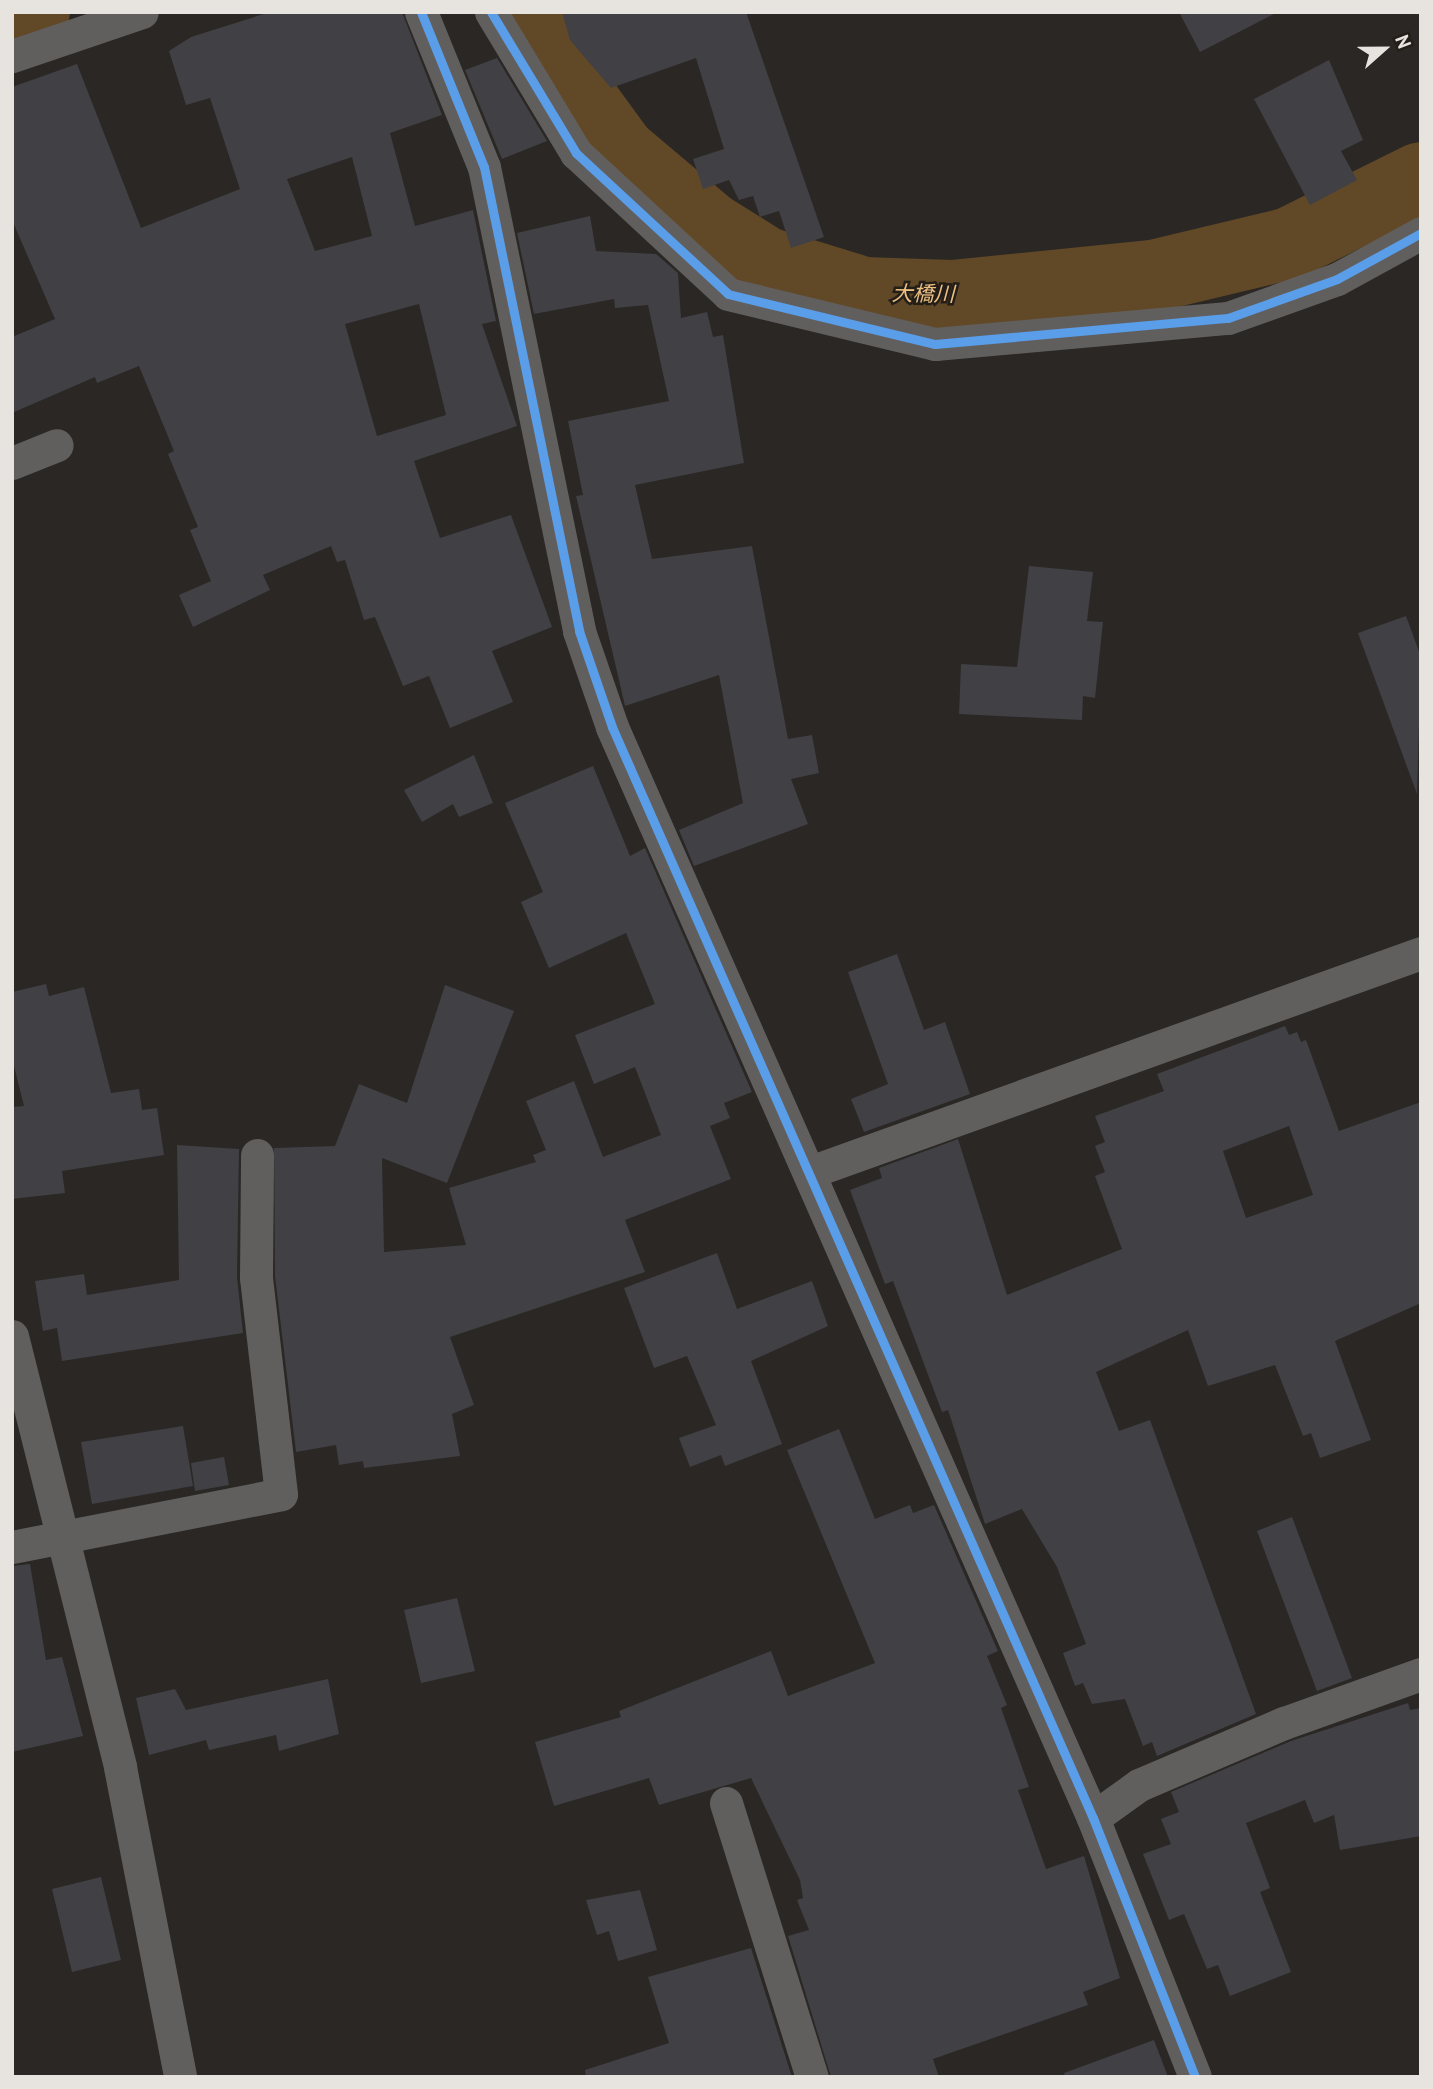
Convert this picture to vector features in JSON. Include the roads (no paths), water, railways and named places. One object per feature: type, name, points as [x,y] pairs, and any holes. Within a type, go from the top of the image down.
[{"type":"street","points":[[12,56],[142,12]]},
{"type":"street","points":[[421,12],[484,167],[579,631],[650,821],[813,1171],[1093,1818],[1195,2077]]},
{"type":"street","points":[[491,12],[576,153],[728,294],[935,344],[1228,318],[1337,279],[1421,233]]},
{"type":"street","points":[[12,463],[57,446]]},
{"type":"street","points":[[813,1171],[1421,953]]},
{"type":"street","points":[[12,1547],[62,1535],[281,1494],[256,1277],[257,1155]]},
{"type":"street","points":[[12,1336],[120,1767],[180,2077]]},
{"type":"street","points":[[1093,1818],[1139,1785],[1284,1723],[1421,1674]]},
{"type":"street","points":[[726,1803],[812,2077]]},
{"type":"waterway","name":"大橋川","points":[[12,19],[34,12]]},
{"type":"waterway","name":"大橋川","points":[[518,12],[620,152],[710,228],[766,263],[864,293],[952,296],[1153,276],[1290,243],[1421,178]]}]
